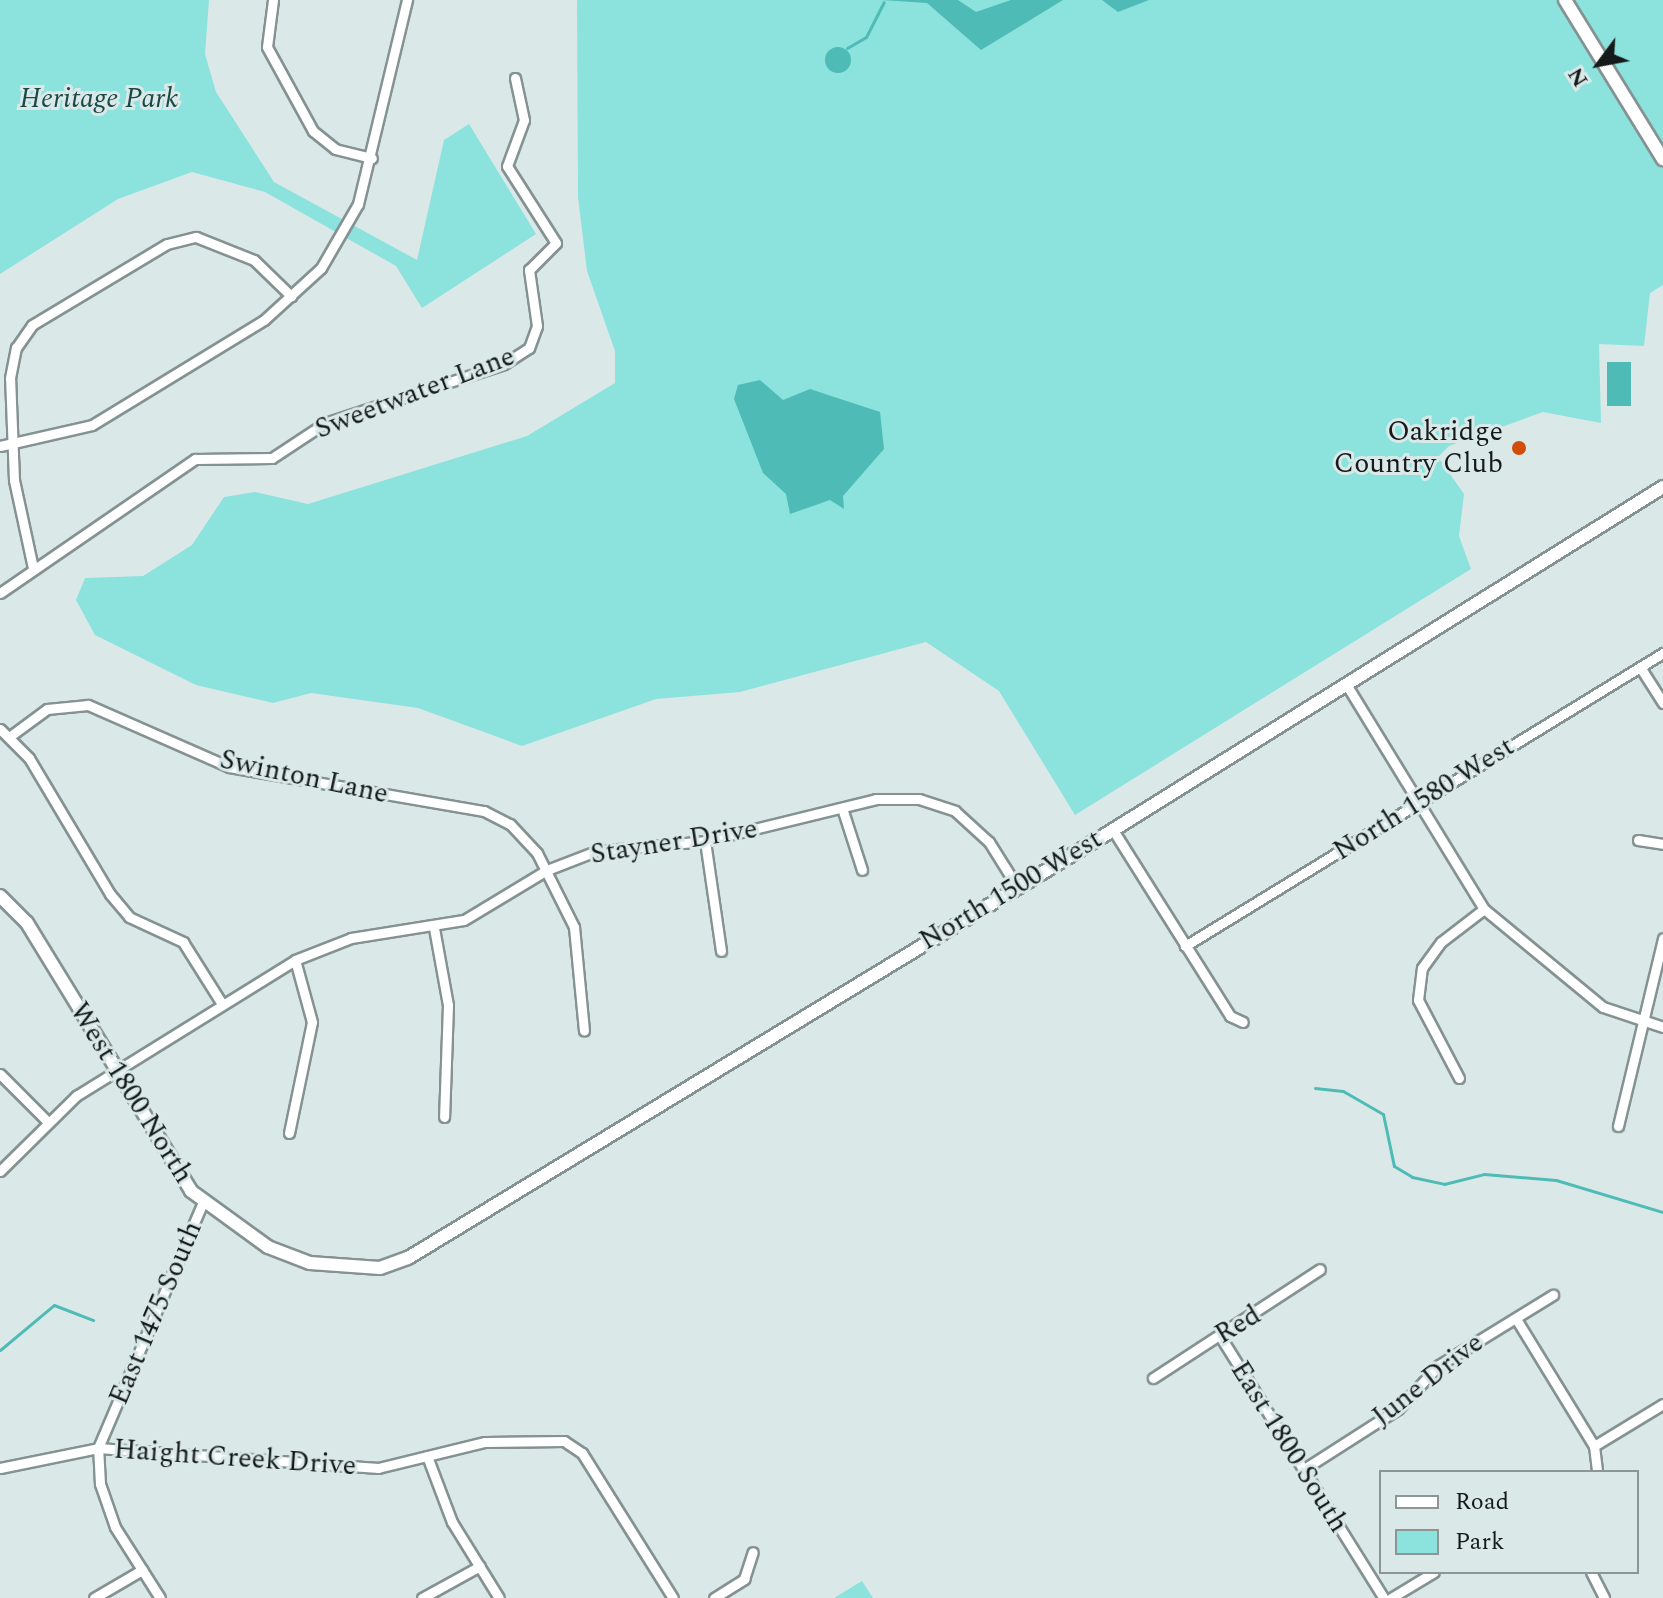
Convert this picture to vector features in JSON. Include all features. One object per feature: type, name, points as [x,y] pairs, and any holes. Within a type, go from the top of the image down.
[{"type":"street","points":[[273,0],[267,47],[306,119],[335,149],[372,158]]},
{"type":"street","points":[[0,446],[14,446],[92,425],[291,296],[340,240],[372,158],[407,0]]},
{"type":"street","points":[[1565,0],[1663,159]]},
{"type":"street","name":"Sweetwater Lane","points":[[0,593],[195,459],[272,458],[325,423],[504,364],[529,348],[537,326],[529,270],[556,243],[507,166],[524,120],[515,78]]},
{"type":"street","points":[[33,568],[18,511],[10,378],[16,348],[32,325],[167,244],[196,237],[223,245],[254,260],[291,296]]},
{"type":"street","name":"North 1500 West","points":[[350,1271],[408,1258],[1016,885],[1113,830],[1663,487]]},
{"type":"street","name":"North 1580 West","points":[[1185,946],[1663,653]]},
{"type":"street","points":[[1640,667],[1663,703]]},
{"type":"street","points":[[1346,684],[1484,909],[1560,978],[1647,1024],[1663,1027]]},
{"type":"street","name":"Swinton Lane","points":[[9,737],[47,709],[110,709],[229,767],[484,811],[526,838],[547,870],[574,927],[584,1031]]},
{"type":"street","points":[[0,729],[9,737],[110,894],[129,917],[183,942],[222,1004]]},
{"type":"street","name":"Stayner Drive","points":[[0,1171],[48,1122],[116,1072],[295,960],[351,938],[434,928],[490,908],[547,870],[596,851],[705,841],[842,808],[919,799],[955,811],[989,842],[1016,885]]},
{"type":"street","points":[[842,808],[862,870]]},
{"type":"street","points":[[1113,830],[1230,1016],[1243,1022]]},
{"type":"street","points":[[1638,840],[1663,844]]},
{"type":"street","points":[[705,841],[721,951]]},
{"type":"street","name":"West 1800 North","points":[[0,896],[27,923],[116,1072],[203,1202],[268,1247],[350,1271]]},
{"type":"street","points":[[1459,1078],[1418,1000],[1422,968],[1441,942],[1484,909]]},
{"type":"street","points":[[434,928],[448,1005],[444,1117]]},
{"type":"street","points":[[1618,1126],[1647,1024],[1663,938]]},
{"type":"street","points":[[289,1133],[312,1022],[295,960]]},
{"type":"street","points":[[0,1074],[48,1122]]},
{"type":"street","name":"East 1475 South","points":[[98,1448],[203,1202]]},
{"type":"street","name":"Red","points":[[1153,1378],[1320,1269]]},
{"type":"street","name":"June Drive","points":[[1304,1469],[1398,1409],[1439,1365],[1518,1322],[1553,1295]]},
{"type":"street","points":[[1518,1322],[1594,1446],[1597,1470]]},
{"type":"street","name":"East 1800 South","points":[[1220,1336],[1384,1598]]},
{"type":"street","points":[[1594,1446],[1663,1404]]},
{"type":"street","name":"Haight Creek Drive","points":[[0,1468],[98,1448],[333,1470],[528,1436],[564,1441],[582,1453],[673,1598]]},
{"type":"street","points":[[98,1448],[105,1498],[160,1598]]},
{"type":"street","points":[[427,1456],[439,1496],[499,1598]]},
{"type":"street","points":[[714,1598],[744,1579],[753,1552]]},
{"type":"street","points":[[422,1598],[480,1566]]},
{"type":"street","points":[[94,1598],[142,1570]]},
{"type":"street","points":[[1391,1598],[1431,1574]]},
{"type":"street","points":[[1592,1574],[1604,1598]]},
{"type":"green space","name":"Heritage Park","points":[[0,0],[209,0],[205,54],[216,92],[274,182],[417,260],[444,140],[469,124],[536,234],[422,308],[396,266],[265,192],[192,172],[118,199],[0,274]]},
{"type":"green space","points":[[577,0],[1663,0],[1663,285],[1650,293],[1644,346],[1599,344],[1601,423],[1543,412],[1449,446],[1438,457],[1464,494],[1459,536],[1471,569],[1075,815],[999,691],[926,642],[740,692],[656,699],[522,746],[418,708],[311,693],[273,703],[196,685],[95,635],[76,600],[85,578],[143,576],[192,545],[224,497],[255,492],[308,504],[527,436],[615,383],[615,351],[587,271],[578,197]]},
{"type":"green space","points":[[862,1581],[873,1598],[834,1598]]},
{"type":"shaded area","points":[[882,0],[958,0],[976,12],[1011,0],[1063,0],[981,50],[927,3]]},
{"type":"shaded area","points":[[1102,0],[1149,0],[1118,12]]},
{"type":"shaded area","points":[[838,47],[847,51],[851,60],[847,69],[838,73],[829,69],[825,60],[829,51]]},
{"type":"shaded area","points":[[1607,362],[1631,362],[1631,406],[1607,406]]},
{"type":"shaded area","points":[[760,380],[783,400],[810,389],[880,412],[884,449],[843,496],[844,509],[830,500],[790,514],[786,494],[763,473],[734,399],[738,385]]},
{"type":"waterway","points":[[847,48],[866,37],[884,2]]},
{"type":"waterway","points":[[1315,1088],[1343,1091],[1383,1114],[1394,1166],[1412,1177],[1444,1184],[1484,1174],[1556,1180],[1663,1212]]},
{"type":"waterway","points":[[0,1350],[54,1305],[93,1320]]},
{"type":"place","name":"Oakridge Country Club","points":[[1519,448]]}]
